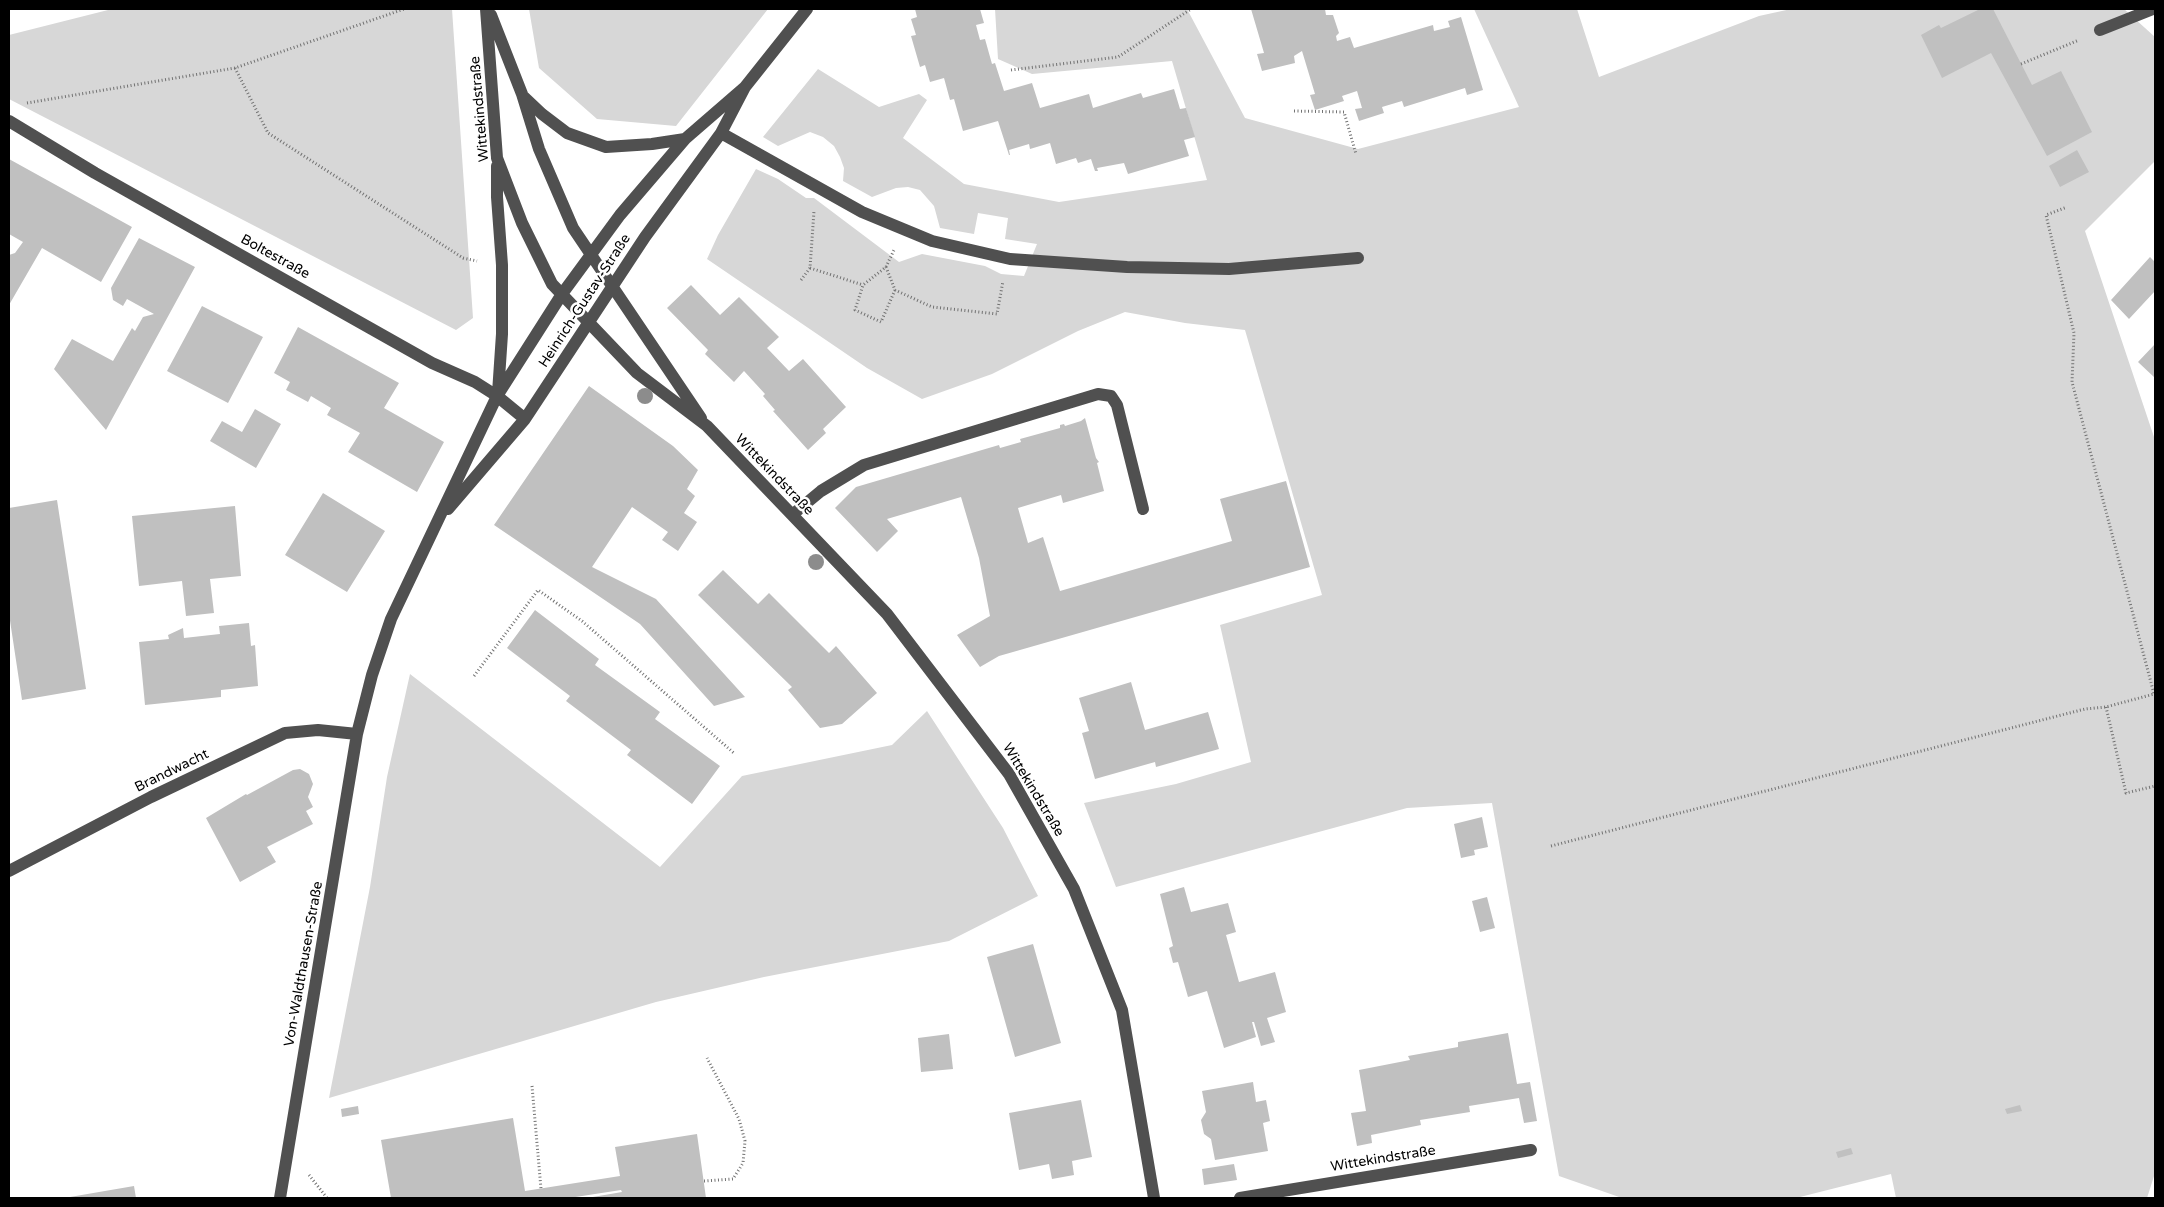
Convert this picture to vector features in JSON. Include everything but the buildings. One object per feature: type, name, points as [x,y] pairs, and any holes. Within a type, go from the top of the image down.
[{"type":"street","name":"Wittekindstraße","points":[[488,9],[522,94],[539,149],[573,228],[706,426]]},
{"type":"street","name":"Wittekindstraße","points":[[488,9],[497,158],[522,223],[552,284],[637,374],[706,426],[887,614],[950,694],[1009,774],[1074,890],[1122,1010],[1154,1198]]},
{"type":"street","name":"Heinrich-Gustav-Straße","points":[[437,522],[525,419],[645,237],[721,133],[745,87],[807,9]]},
{"type":"street","points":[[2100,30],[2153,9]]},
{"type":"street","name":"Heinrich-Gustav-Straße","points":[[357,734],[372,675],[391,619],[497,396],[562,294],[620,216],[685,138],[745,87]]},
{"type":"street","name":"Wittekindstraße","points":[[522,94],[542,114],[568,133],[606,147],[652,144],[685,138]]},
{"type":"street","name":"Boltestraße","points":[[9,121],[95,173],[432,363],[475,382],[497,396],[525,419]]},
{"type":"street","points":[[721,133],[862,212],[932,241],[1010,259],[1127,267],[1229,269],[1358,258]]},
{"type":"street","name":"Heinrich-Gustav-Straße","points":[[497,158],[497,197],[502,264],[502,334],[497,396]]},
{"type":"street","points":[[792,515],[837,480],[864,465],[1098,394],[1111,396],[1117,405],[1142,509]]},
{"type":"street","name":"Brandwacht","points":[[9,871],[151,797],[285,733],[318,730],[357,734]]},
{"type":"street","name":"Von-Waldthausen-Straße","points":[[280,1198],[357,734]]},
{"type":"street","name":"Wittekindstraße","points":[[1240,1198],[1530,1150]]},
{"type":"path","points":[[19,104],[235,68],[404,9]]},
{"type":"path","points":[[1011,70],[1118,56],[1191,9]]},
{"type":"path","points":[[2021,64],[2100,30]]},
{"type":"path","points":[[235,68],[268,133],[462,258],[502,264]]},
{"type":"path","points":[[1294,111],[1344,112],[1356,154]]},
{"type":"path","points":[[801,280],[810,268],[816,186]]},
{"type":"path","points":[[1551,846],[2075,711],[2106,707],[2154,694],[2072,382],[2074,333],[2046,215],[2067,207]]},
{"type":"path","points":[[895,290],[881,322],[855,310],[863,285],[886,267],[895,290],[932,307],[997,314],[1001,287],[1010,259]]},
{"type":"path","points":[[810,268],[863,285]]},
{"type":"path","points":[[474,676],[538,590],[582,621],[735,754]]},
{"type":"path","points":[[2106,707],[2126,793],[2155,786]]},
{"type":"path","points":[[704,1181],[733,1180],[743,1163],[745,1141],[739,1119],[707,1058]]},
{"type":"path","points":[[532,1086],[542,1189]]},
{"type":"shaded area","points":[[112,9],[452,9],[473,318],[456,330],[9,99],[9,35]]},
{"type":"shaded area","points":[[529,9],[768,9],[676,126],[597,119],[539,68]]},
{"type":"shaded area","points":[[995,9],[1187,9],[1245,118],[1358,149],[1519,107],[1474,9],[1577,9],[1599,77],[1759,16],[1791,9],[2124,9],[2155,37],[2155,161],[2085,231],[2155,440],[2155,1173],[2147,1198],[1896,1198],[1891,1174],[1796,1198],[1622,1198],[1559,1176],[1492,803],[1407,808],[1116,887],[1084,803],[1176,784],[1251,762],[1220,625],[1322,595],[1245,330],[1185,323],[1125,312],[1078,331],[992,374],[922,399],[867,368],[707,259],[718,235],[756,169],[778,179],[806,198],[814,198],[899,262],[922,254],[985,266],[1001,274],[1024,276],[1037,244],[1005,239],[1008,218],[978,213],[974,234],[940,228],[934,206],[920,190],[908,187],[896,188],[872,197],[843,181],[844,168],[840,157],[834,146],[823,137],[810,132],[778,146],[763,137],[818,69],[879,107],[919,94],[927,100],[903,138],[964,184],[1059,202],[1207,180],[1172,61],[1032,74],[998,59]]},
{"type":"shaded area","points":[[410,674],[660,867],[742,776],[892,745],[927,711],[1003,828],[1038,896],[949,941],[764,977],[656,1002],[329,1098],[370,887],[387,777]]}]
